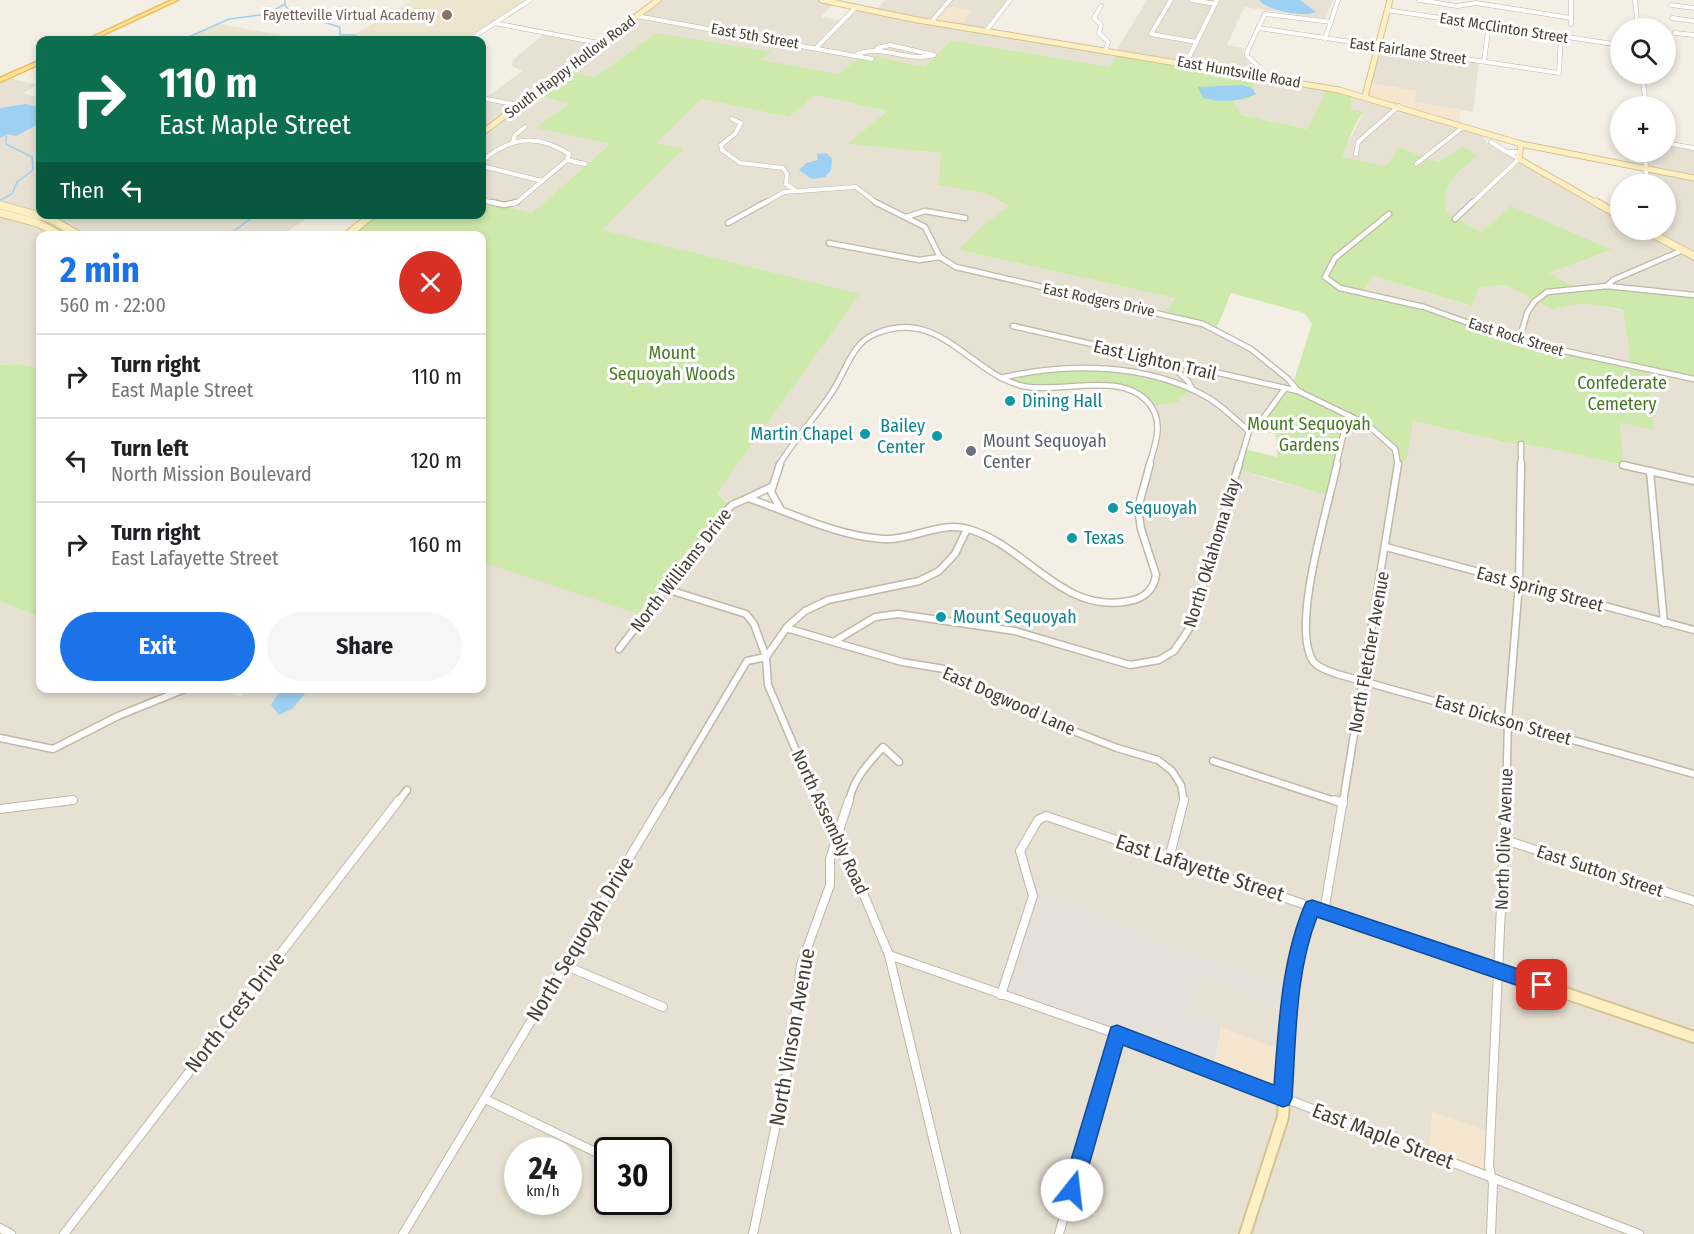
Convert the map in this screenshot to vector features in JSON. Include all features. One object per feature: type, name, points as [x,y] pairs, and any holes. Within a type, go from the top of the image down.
[{"type":"main road","points":[[98,36],[176,0]]},
{"type":"main road","name":"South Happy Hollow Road","points":[[486,130],[658,0]]},
{"type":"main road","name":"East Huntsville Road","points":[[822,0],[931,22],[1257,74],[1365,96],[1521,144],[1694,177]]},
{"type":"main road","points":[[1365,96],[1390,0]]},
{"type":"main road","points":[[0,80],[36,64]]},
{"type":"main road","points":[[1521,144],[1519,159],[1610,210]]},
{"type":"main road","points":[[0,205],[36,215]]},
{"type":"main road","points":[[0,213],[38,223],[53,231]]},
{"type":"main road","points":[[51,219],[71,231]]},
{"type":"main road","points":[[352,231],[367,219]]},
{"type":"main road","points":[[1664,240],[1694,256]]},
{"type":"main road","points":[[1245,1234],[1278,1136],[1289,1012],[1302,934],[1312,907]]},
{"type":"main road","name":"East Lafayette Street","points":[[1312,907],[1694,1037]]},
{"type":"street","points":[[475,36],[530,0]]},
{"type":"street","points":[[931,22],[950,0]]},
{"type":"street","points":[[986,30],[1010,0]]},
{"type":"street","points":[[1170,0],[1151,34],[1197,42]]},
{"type":"street","points":[[1186,63],[1216,2],[1192,0]]},
{"type":"street","points":[[1325,39],[1338,0]]},
{"type":"street","points":[[1419,0],[1457,6],[1476,2],[1571,18]]},
{"type":"street","points":[[1571,0],[1571,24]]},
{"type":"street","points":[[1635,0],[1637,18]]},
{"type":"street","points":[[1671,5],[1694,8]]},
{"type":"street","points":[[1101,6],[1094,18],[1101,24],[1099,33],[1108,42],[1106,50]]},
{"type":"street","points":[[817,47],[856,7]]},
{"type":"street","name":"East McClinton Street","points":[[1387,10],[1610,43]]},
{"type":"street","points":[[1257,74],[1258,66],[1247,56],[1247,52],[1264,15],[1268,13],[1331,22]]},
{"type":"street","name":"East 5th Street","points":[[637,16],[856,54],[872,59]]},
{"type":"street","points":[[1676,19],[1694,21]]},
{"type":"street","points":[[494,23],[599,44]]},
{"type":"street","points":[[1484,62],[1489,26]]},
{"type":"street","name":"East Fairlane Street","points":[[1258,28],[1559,73],[1561,36]]},
{"type":"street","points":[[1676,33],[1694,35]]},
{"type":"street","points":[[856,54],[878,48],[890,45],[934,55],[919,57],[878,48]]},
{"type":"street","points":[[486,99],[518,105]]},
{"type":"street","points":[[1356,154],[1358,142],[1399,106]]},
{"type":"street","points":[[732,119],[741,123],[740,128],[722,145],[722,150],[740,163],[783,168],[787,174],[786,184],[796,191]]},
{"type":"street","points":[[513,141],[515,135],[525,127]]},
{"type":"street","points":[[1416,164],[1463,127]]},
{"type":"street","points":[[486,158],[504,144],[513,141],[536,142],[561,149],[568,154],[567,160],[512,204],[486,201]]},
{"type":"street","points":[[1455,219],[1519,159],[1491,142]]},
{"type":"street","points":[[1676,145],[1694,148]]},
{"type":"street","points":[[1507,152],[1519,152]]},
{"type":"street","points":[[567,160],[585,164]]},
{"type":"street","points":[[1646,162],[1646,174]]},
{"type":"street","points":[[486,169],[542,181]]},
{"type":"street","points":[[728,223],[784,192],[856,187],[871,200],[925,227],[940,257],[919,260],[829,243]]},
{"type":"street","points":[[906,217],[926,211],[965,218]]},
{"type":"street","name":"East Rock Street","points":[[1389,214],[1335,258],[1325,278],[1340,288],[1424,308],[1519,341],[1694,379]]},
{"type":"street","points":[[1606,286],[1613,280],[1683,250]]},
{"type":"street","name":"East Rodgers Drive","points":[[940,257],[956,267],[973,272],[1203,324],[1251,349],[1288,379],[1298,391],[1348,414]]},
{"type":"street","points":[[1519,341],[1522,318],[1539,297],[1547,292],[1606,286],[1694,295]]},
{"type":"street","name":"East Lighton Trail","points":[[1012,326],[1284,390],[1298,391]]},
{"type":"street","points":[[766,657],[786,628],[804,612],[819,604],[852,594],[908,583],[940,572],[959,549],[967,529],[987,535],[1036,573],[1084,598],[1107,604],[1133,601],[1150,591],[1156,577],[1155,567],[1141,531],[1138,501],[1159,433],[1159,423],[1154,410],[1147,403],[1117,387],[1086,384],[1040,389],[1016,385],[1001,379],[958,344],[930,332],[902,328],[878,333],[866,339],[856,350],[832,393],[777,467],[771,487],[773,498],[780,508]]},
{"type":"street","points":[[1169,363],[1188,381],[1192,389]]},
{"type":"street","points":[[1001,379],[1024,373],[1116,368],[1167,378],[1227,409],[1249,431]]},
{"type":"street","name":"North Oklahoma Way","points":[[835,640],[875,617],[898,614],[1015,631],[1130,664],[1146,666],[1173,655],[1186,638],[1191,626],[1249,431],[1259,424],[1284,390]]},
{"type":"street","name":"North Fletcher Avenue","points":[[1324,912],[1398,466],[1395,449],[1368,425],[1348,414]]},
{"type":"street","name":"East Dickson Street","points":[[1348,414],[1323,512],[1307,614],[1307,649],[1313,662],[1321,668],[1364,681],[1694,774]]},
{"type":"street","name":"North Olive Avenue","points":[[1491,1234],[1492,1177],[1489,1166],[1505,840],[1508,721],[1518,583],[1521,444]]},
{"type":"street","points":[[1623,465],[1694,481]]},
{"type":"street","points":[[1650,471],[1664,623]]},
{"type":"street","name":"North Williams Drive","points":[[619,649],[724,513],[732,505],[771,487]]},
{"type":"street","name":"North Williams Drive","points":[[748,498],[801,517],[881,539],[906,538],[943,528],[967,529]]},
{"type":"street","name":"East Spring Street","points":[[1386,547],[1694,630]]},
{"type":"street","name":"North Assembly Road","points":[[666,588],[746,614],[754,621],[759,650],[766,657],[768,685],[836,843],[861,888],[889,955],[956,1234]]},
{"type":"street","name":"East Dogwood Lane","points":[[786,628],[835,640],[902,662],[944,669],[996,699],[1030,714],[1117,748],[1158,760],[1172,771],[1181,785],[1184,801],[1169,859]]},
{"type":"street","name":"North Sequoyah Drive","points":[[403,1234],[747,661],[766,657]]},
{"type":"street","points":[[0,738],[53,748],[118,716],[175,693]]},
{"type":"street","name":"North Vinson Avenue","points":[[753,1234],[791,1053],[801,965],[830,885],[830,859],[851,788],[862,769],[883,747],[899,762]]},
{"type":"street","points":[[1214,761],[1343,803]]},
{"type":"street","name":"North Crest Drive","points":[[64,1234],[406,790]]},
{"type":"street","points":[[0,809],[73,800]]},
{"type":"street","name":"East Lafayette Street","points":[[1001,995],[1033,896],[1020,851],[1038,820],[1046,816],[1312,907]]},
{"type":"street","name":"East Sutton Street","points":[[1505,840],[1694,901]]},
{"type":"street","name":"East Maple Street","points":[[889,955],[1117,1034],[1639,1234]]},
{"type":"street","points":[[564,965],[663,1008]]},
{"type":"street","points":[[1059,1234],[1117,1034]]},
{"type":"street","points":[[484,1099],[594,1151]]},
{"type":"street","points":[[0,1228],[11,1234]]},
{"type":"shaded area","name":"Fayetteville Virtual Academy","points":[[412,0],[516,0],[527,2],[475,36],[352,36]]},
{"type":"shaded area","points":[[658,0],[822,0],[834,3],[821,17],[844,21],[859,9],[1118,54],[1111,67],[951,40],[925,67],[863,54],[839,74],[761,60],[770,53],[656,33],[595,77],[563,71],[534,94],[569,102],[537,128],[610,144],[532,213],[486,201],[486,98],[522,71],[512,66],[513,60],[545,33],[599,43]]},
{"type":"shaded area","points":[[885,0],[1010,0],[986,31],[874,11]]},
{"type":"shaded area","points":[[1147,0],[1333,0],[1325,19],[1244,7],[1227,45],[1244,48],[1243,55],[1254,69],[1247,73],[1116,51]]},
{"type":"shaded area","points":[[946,6],[971,10],[961,26],[933,21]]},
{"type":"shaded area","points":[[219,24],[285,36],[191,36]]},
{"type":"shaded area","points":[[1378,47],[1479,61],[1473,112],[1414,102],[1416,91],[1368,83]]},
{"type":"shaded area","points":[[5,77],[36,85],[23,93],[36,97],[36,219],[305,219],[289,231],[36,231],[36,368],[19,364],[0,365],[0,80]]},
{"type":"shaded area","points":[[1257,78],[1327,91],[1308,129],[1242,115],[1233,101],[1248,99],[1255,94],[1252,88]]},
{"type":"shaded area","points":[[1368,83],[1416,91],[1414,102],[1461,110],[1459,124],[1365,96]]},
{"type":"shaded area","points":[[815,95],[887,111],[849,144],[941,153],[938,185],[988,194],[1010,206],[959,250],[1175,298],[1167,312],[1217,327],[1294,380],[1301,391],[1249,431],[1238,469],[1328,494],[1348,415],[1368,425],[1407,458],[1412,421],[1520,446],[1542,446],[1622,465],[1620,423],[1654,430],[1649,370],[1694,379],[1694,1234],[0,1234],[0,601],[36,615],[36,693],[232,693],[241,697],[245,693],[486,693],[486,561],[730,506],[717,492],[860,294],[601,230],[683,150],[655,143],[702,99],[789,117]],"holes":[[[902,328],[948,339],[1001,379],[1191,389],[1179,398],[1151,406],[1159,433],[1138,501],[1143,541],[1156,577],[1143,596],[1107,604],[1062,588],[987,535],[953,527],[881,539],[801,517],[749,498],[771,487],[777,467],[838,384],[860,345],[878,333]],[[1151,934],[1150,938],[1288,1012],[1230,990],[1230,986],[1199,975],[1191,1012],[1222,1024],[1222,1028],[1283,1098],[1001,995]]]},
{"type":"shaded area","points":[[1351,95],[1376,100],[1482,135],[1486,142],[1541,176],[1610,214],[1610,240],[1661,240],[1665,242],[1662,240],[1676,240],[1676,174],[1646,174],[1646,162],[1676,162],[1676,145],[1694,148],[1694,295],[1577,289],[1548,273],[1611,251],[1481,233],[1454,218],[1446,211],[1444,197],[1452,177],[1477,155],[1439,162],[1398,147],[1386,166],[1341,157],[1363,113],[1351,109]]},
{"type":"shaded area","points":[[1373,276],[1471,306],[1478,287],[1506,285],[1553,310],[1570,303],[1596,304],[1623,311],[1631,366],[1531,343],[1446,313],[1365,290]]},
{"type":"shaded area","points":[[1034,891],[1151,934],[1150,938],[1293,988],[1289,1012],[1229,990],[1230,986],[1199,975],[1191,1012],[1222,1024],[1213,1071],[1001,995]]},
{"type":"shaded area","points":[[1222,1028],[1285,1051],[1283,1098],[1213,1071]]},
{"type":"shaded area","points":[[1432,1111],[1491,1133],[1492,1177],[1429,1153]]},
{"type":"green space","points":[[656,33],[771,52],[762,60],[839,74],[863,54],[925,67],[951,40],[1110,67],[1118,54],[1257,78],[1252,88],[1256,94],[1246,100],[1233,101],[1242,115],[1307,129],[1326,91],[1351,95],[1351,109],[1363,112],[1354,127],[1342,157],[1386,166],[1398,147],[1439,162],[1462,147],[1478,155],[1453,178],[1449,185],[1446,192],[1446,211],[1481,233],[1511,206],[1612,250],[1549,273],[1577,289],[1607,286],[1694,295],[1694,379],[1649,370],[1654,430],[1620,423],[1623,465],[1552,449],[1521,446],[1413,421],[1407,459],[1398,466],[1395,444],[1368,422],[1301,391],[1294,380],[1312,324],[1304,313],[1231,293],[1217,327],[1166,311],[1175,298],[959,250],[979,228],[1009,206],[988,194],[938,185],[941,153],[848,144],[887,111],[815,95],[789,117],[702,99],[656,143],[684,149],[602,230],[860,294],[717,493],[730,506],[645,616],[486,563],[486,231],[352,231],[368,219],[486,219],[486,201],[532,213],[610,144],[536,128],[569,103],[533,94],[563,71],[595,77]],"holes":[[[1373,276],[1472,306],[1479,287],[1506,285],[1553,310],[1571,305],[1588,304],[1623,310],[1631,366],[1519,341],[1424,307],[1368,293],[1365,289]]]},
{"type":"green space","points":[[19,364],[36,368],[36,615],[0,601],[0,365]]},
{"type":"green space","points":[[1116,368],[1192,389],[1179,398],[1179,402],[1151,406],[1138,397],[1112,387],[1038,388],[1001,379],[1024,373]]},
{"type":"green space","name":"Mount Sequoyah Gardens","points":[[1284,390],[1298,391],[1348,415],[1328,495],[1237,469],[1244,449],[1277,457],[1276,434],[1253,429]]},
{"type":"water","points":[[1259,0],[1300,0],[1316,12],[1303,14],[1286,12],[1270,7]]},
{"type":"water","points":[[1242,85],[1252,88],[1256,94],[1237,100],[1217,101],[1203,98],[1198,87]]},
{"type":"water","points":[[26,104],[36,107],[36,125],[16,136],[7,134],[0,138],[0,108]]},
{"type":"water","points":[[826,153],[832,158],[831,170],[825,177],[812,179],[799,170],[806,163],[818,160],[817,154]]},
{"type":"water","points":[[278,693],[306,693],[292,709],[279,715],[271,705]]},
{"type":"waterway","points":[[191,36],[229,19],[267,14],[285,4],[285,0]]},
{"type":"waterway","points":[[285,5],[290,11],[340,27],[340,35],[356,36]]},
{"type":"waterway","points":[[0,200],[12,194],[17,182],[33,170],[32,157],[6,144],[6,134]]},
{"type":"waterway","points":[[234,231],[250,219]]},
{"type":"place","name":"Fayetteville Virtual Academy","points":[[447,15]]},
{"type":"place","name":"Dining Hall","points":[[1010,401]]},
{"type":"place","name":"Martin Chapel","points":[[865,434]]},
{"type":"place","name":"Bailey Center","points":[[937,436]]},
{"type":"place","name":"Mount Sequoyah Center","points":[[971,451]]},
{"type":"place","name":"Sequoyah","points":[[1113,508]]},
{"type":"place","name":"Texas","points":[[1072,538]]},
{"type":"place","name":"Mount Sequoyah","points":[[941,617]]},
{"type":"route","points":[[1072,1190],[1117,1034],[1283,1098],[1289,1012],[1305,920],[1312,907],[1542,985]]},
{"type":"park label","name":"Mount Sequoyah Woods","points":[[672,364]]},
{"type":"park label","name":"Confederate Cemetery","points":[[1622,394]]}]
